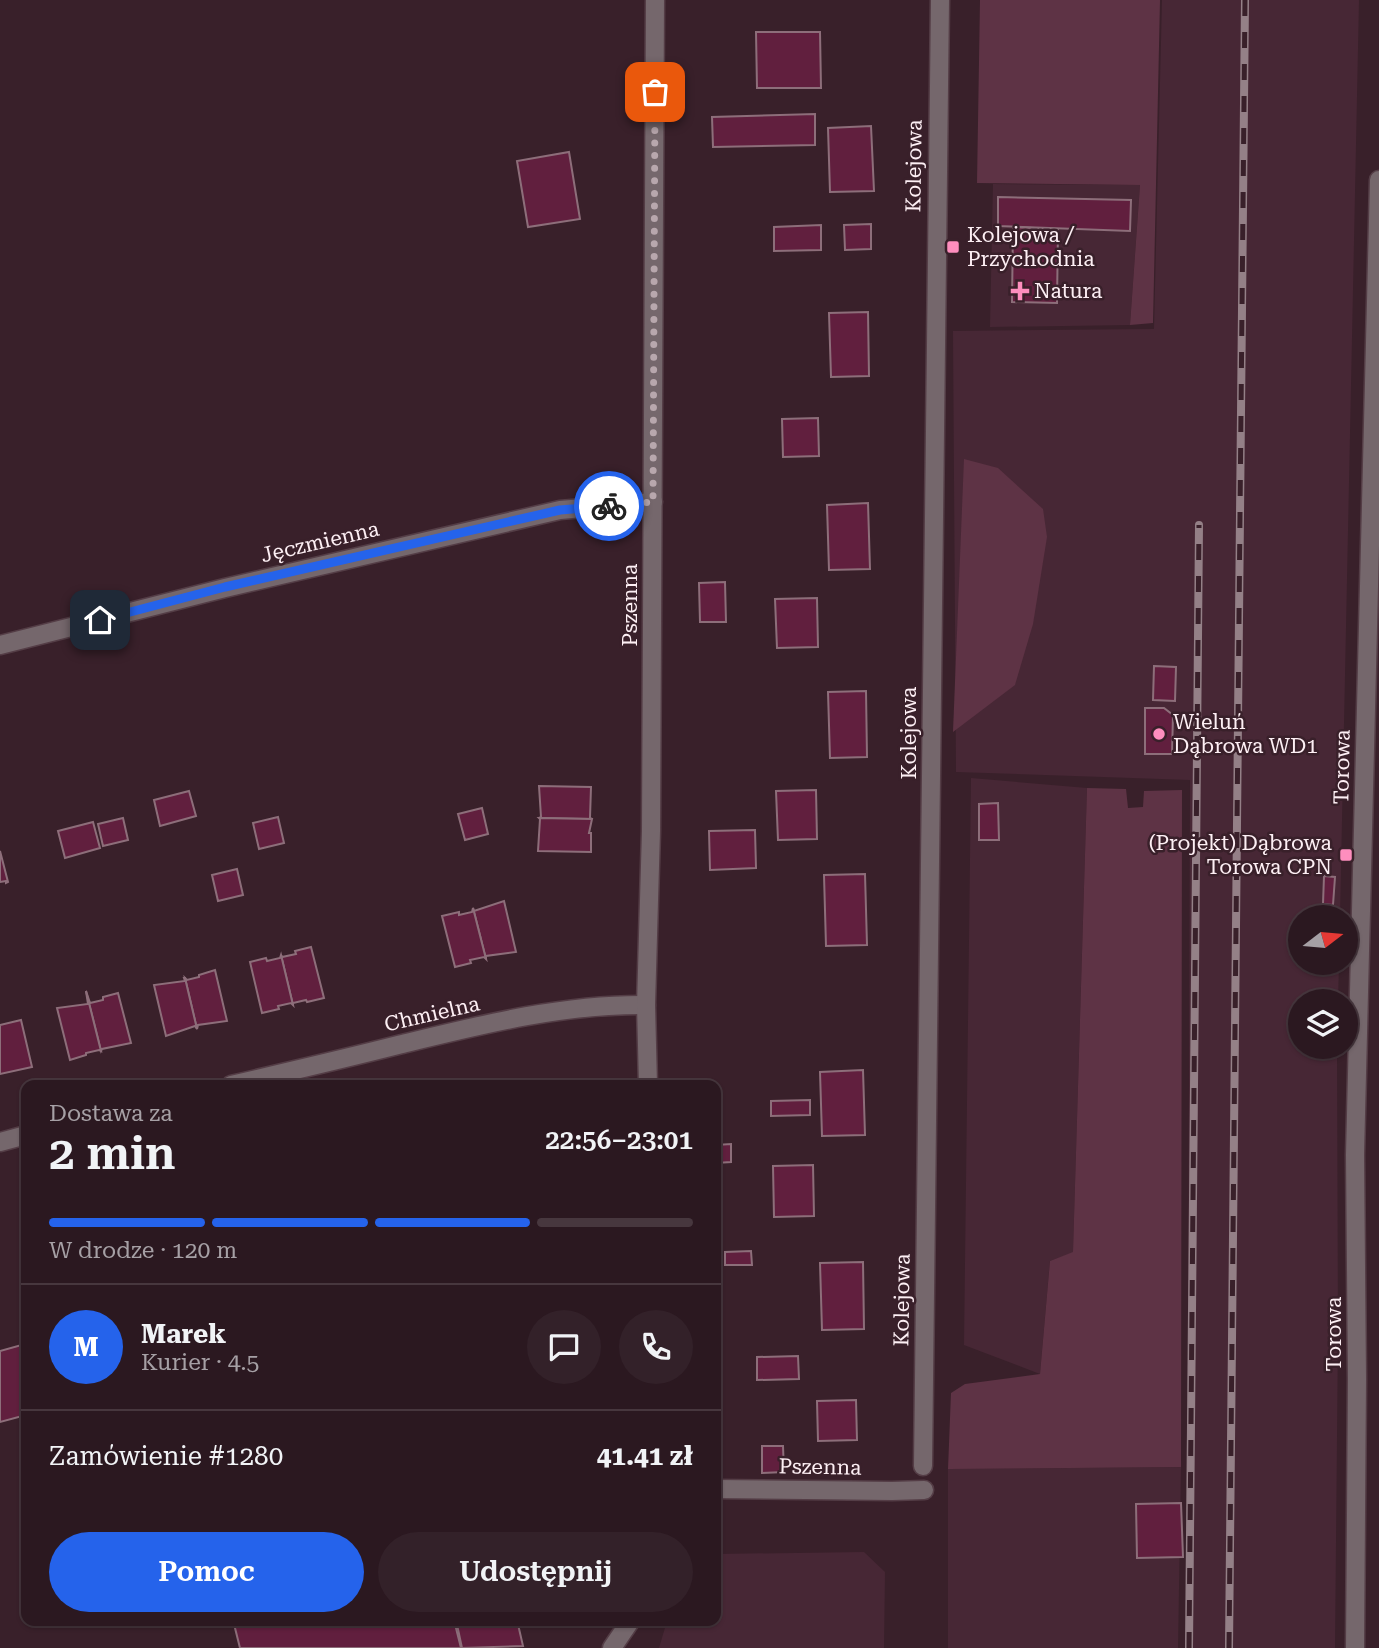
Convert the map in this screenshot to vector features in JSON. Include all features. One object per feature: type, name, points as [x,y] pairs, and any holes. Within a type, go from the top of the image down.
[{"type":"street","name":"Pszenna","points":[[648,1080],[646,1005],[651,831],[655,0]]},
{"type":"street","name":"Kolejowa","points":[[923,1466],[932,760],[932,456],[940,0]]},
{"type":"street","name":"Torowa","points":[[1355,1648],[1355,1155],[1379,180]]},
{"type":"street","name":"Jęczmienna","points":[[0,645],[225,587],[560,510],[653,502]]},
{"type":"street","name":"Chmielna","points":[[252,1080],[460,1030],[541,1014],[611,1004],[646,1005]]},
{"type":"street","points":[[0,1142],[21,1136]]},
{"type":"street","name":"Pszenna","points":[[721,1489],[924,1490]]},
{"type":"street","points":[[611,1648],[627,1626]]},
{"type":"shaded area","points":[[980,0],[1160,0],[1153,323],[1130,325],[1140,185],[977,183]]},
{"type":"shaded area","points":[[1162,0],[1359,0],[1340,905],[1288,905],[1288,975],[1339,975],[1338,989],[1288,989],[1288,1059],[1337,1059],[1335,1648],[1187,1648],[1190,780],[956,772],[953,331],[1154,329]]},
{"type":"shaded area","points":[[993,184],[1140,185],[1130,325],[990,327]]},
{"type":"shaded area","points":[[964,459],[998,468],[1043,509],[1047,537],[1033,624],[1015,685],[953,732]]},
{"type":"shaded area","points":[[971,778],[1087,788],[1073,1253],[1050,1261],[1040,1374],[964,1345]]},
{"type":"shaded area","points":[[1087,788],[1126,789],[1128,808],[1143,807],[1144,791],[1182,790],[1181,1467],[948,1469],[951,1393],[965,1384],[1040,1374],[1050,1261],[1073,1252]]},
{"type":"shaded area","points":[[1181,1467],[1178,1648],[948,1648],[948,1469]]},
{"type":"shaded area","points":[[864,1552],[885,1572],[884,1648],[659,1648],[666,1626],[721,1626],[721,1554]]},
{"type":"building","points":[[756,32],[820,32],[821,88],[757,88]]},
{"type":"building","points":[[815,114],[815,145],[713,147],[712,117]]},
{"type":"building","points":[[871,126],[874,191],[830,192],[828,128]]},
{"type":"building","points":[[569,152],[580,219],[528,227],[517,161]]},
{"type":"building","points":[[998,197],[1131,200],[1130,231],[998,226]]},
{"type":"building","points":[[871,224],[871,249],[845,250],[844,225]]},
{"type":"building","points":[[821,225],[821,250],[774,251],[774,227]]},
{"type":"building","points":[[1013,227],[1058,229],[1057,303],[1012,302]]},
{"type":"building","points":[[868,312],[869,376],[831,377],[829,313]]},
{"type":"building","points":[[818,418],[819,456],[783,457],[782,419]]},
{"type":"building","points":[[868,503],[870,569],[829,570],[827,505]]},
{"type":"building","points":[[725,582],[726,622],[700,622],[699,583]]},
{"type":"building","points":[[817,598],[818,647],[777,648],[775,599]]},
{"type":"building","points":[[1154,666],[1176,667],[1175,701],[1153,700]]},
{"type":"building","points":[[866,691],[867,757],[830,758],[828,692]]},
{"type":"building","name":"Wieluń Dąbrowa WD1","points":[[1145,708],[1164,708],[1173,715],[1172,754],[1145,754]]},
{"type":"building","points":[[539,786],[591,787],[592,819],[539,818]]},
{"type":"building","points":[[816,790],[817,839],[778,840],[776,791]]},
{"type":"building","points":[[189,791],[196,816],[160,826],[154,800]]},
{"type":"building","points":[[998,803],[999,840],[979,840],[979,804]]},
{"type":"building","points":[[482,808],[488,834],[465,840],[458,814]]},
{"type":"building","points":[[278,817],[284,843],[259,849],[253,823]]},
{"type":"building","points":[[123,818],[128,840],[103,846],[98,824]]},
{"type":"building","points":[[539,818],[592,819],[589,833],[591,852],[538,851]]},
{"type":"building","points":[[93,822],[100,848],[65,858],[58,831]]},
{"type":"building","points":[[755,830],[756,868],[710,870],[709,831]]},
{"type":"building","points":[[0,851],[8,882],[6,883],[0,882]]},
{"type":"building","points":[[237,869],[243,895],[218,901],[212,875]]},
{"type":"building","points":[[865,874],[867,945],[826,946],[824,875]]},
{"type":"building","points":[[1324,876],[1335,877],[1333,905],[1323,904]]},
{"type":"building","points":[[504,901],[516,952],[486,956],[486,959],[473,908],[474,911]]},
{"type":"building","points":[[473,908],[486,959],[484,957],[470,960],[471,963],[455,967],[442,916],[472,912]]},
{"type":"building","points":[[311,947],[324,998],[293,1005],[281,955],[296,954],[295,951]]},
{"type":"building","points":[[281,955],[293,1005],[291,1003],[278,1006],[279,1009],[262,1013],[250,962],[266,958],[267,961],[280,958]]},
{"type":"building","points":[[215,970],[227,1021],[198,1025],[197,1029],[185,978],[187,980],[199,977]]},
{"type":"building","points":[[185,978],[197,1029],[195,1026],[166,1036],[154,985],[185,981]]},
{"type":"building","points":[[86,991],[90,1003],[118,993],[131,1043],[101,1051]]},
{"type":"building","points":[[86,991],[101,1051],[86,1053],[70,1060],[57,1008],[88,1004]]},
{"type":"building","points":[[21,1020],[32,1067],[0,1074],[0,1025]]},
{"type":"building","points":[[863,1070],[865,1135],[822,1136],[820,1072]]},
{"type":"building","points":[[810,1100],[810,1115],[771,1116],[771,1101]]},
{"type":"building","points":[[731,1144],[731,1162],[721,1163],[721,1145]]},
{"type":"building","points":[[813,1165],[814,1216],[774,1217],[773,1166]]},
{"type":"building","points":[[751,1251],[752,1265],[725,1265],[725,1252]]},
{"type":"building","points":[[863,1262],[864,1329],[822,1330],[820,1263]]},
{"type":"building","points":[[21,1345],[21,1416],[0,1422],[0,1351]]},
{"type":"building","points":[[798,1356],[799,1379],[757,1380],[757,1357]]},
{"type":"building","points":[[856,1400],[857,1440],[818,1441],[817,1401]]},
{"type":"building","points":[[762,1446],[783,1446],[784,1472],[762,1473]]},
{"type":"building","points":[[1181,1503],[1183,1557],[1137,1558],[1136,1504]]},
{"type":"building","points":[[234,1626],[456,1626],[461,1648],[240,1648]]},
{"type":"building","points":[[457,1626],[518,1626],[523,1646],[462,1648]]},
{"type":"railway","points":[[1229,1648],[1245,0]]},
{"type":"railway","points":[[1189,1648],[1199,525]]},
{"type":"way so far","points":[[609,506],[653,502],[655,92]]},
{"type":"place","name":"Kolejowa / Przychodnia","points":[[953,247]]},
{"type":"place","name":"Natura","points":[[1020,291]]},
{"type":"place","name":"Wieluń Dąbrowa WD1","points":[[1159,734]]},
{"type":"place","name":"(Projekt) Dąbrowa Torowa CPN","points":[[1346,855]]},
{"type":"route","points":[[100,620],[225,587],[560,510],[609,506]]}]
